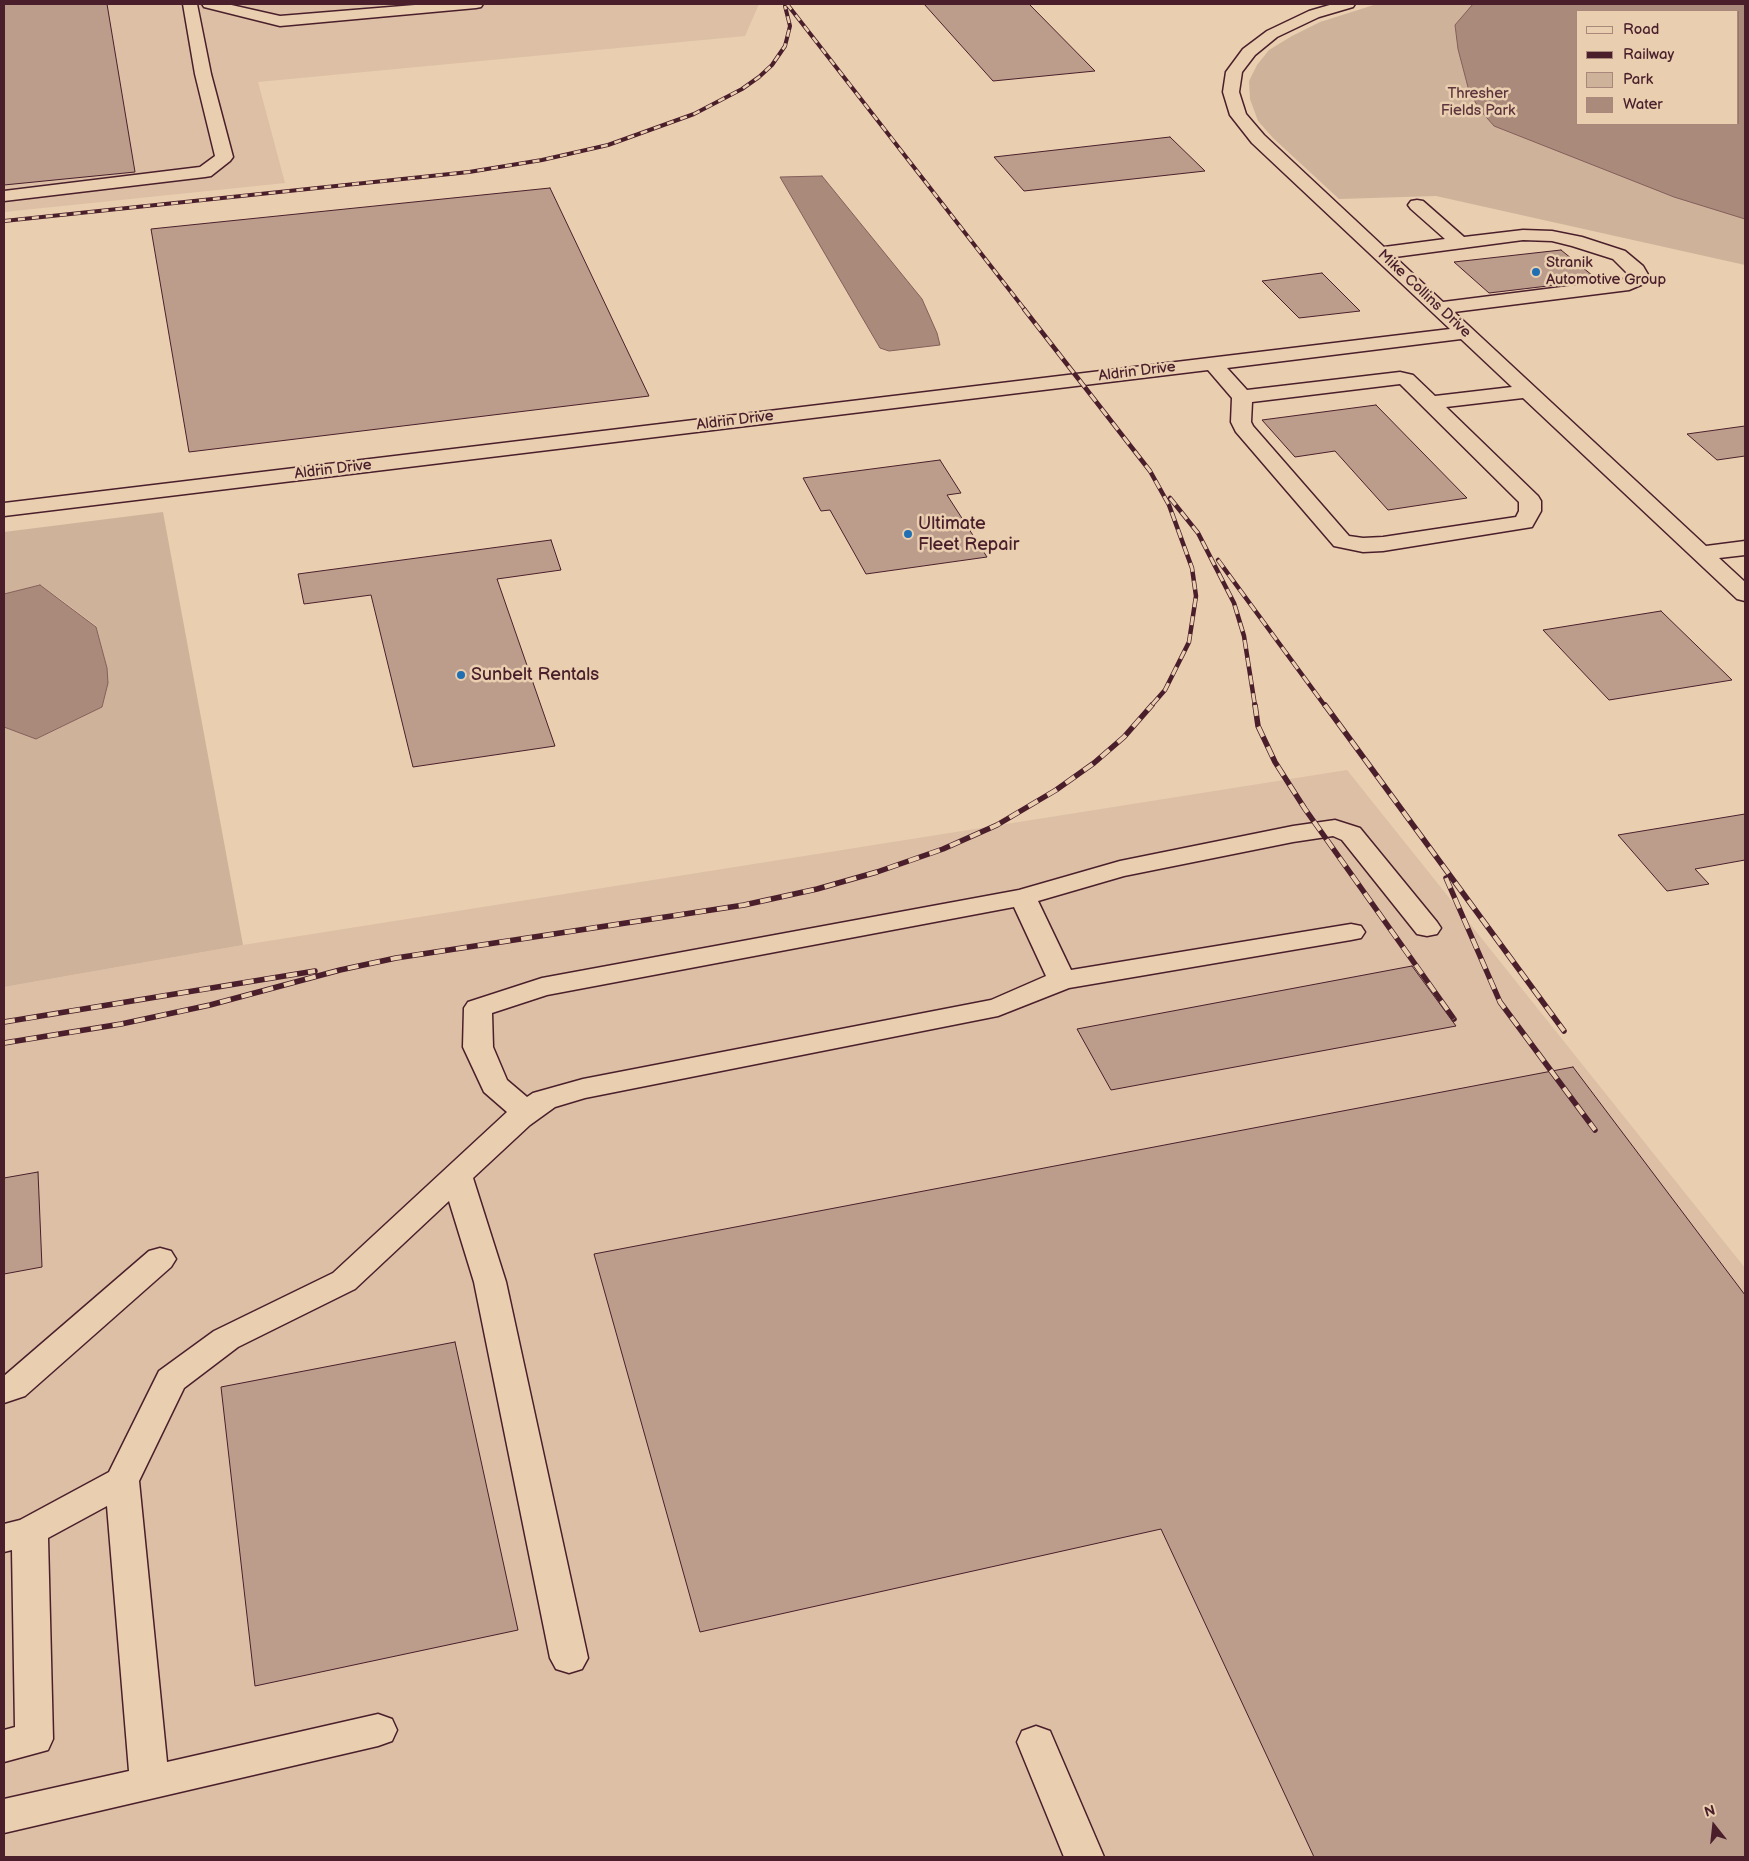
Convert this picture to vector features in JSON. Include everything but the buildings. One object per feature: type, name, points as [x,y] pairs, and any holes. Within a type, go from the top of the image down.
[{"type":"street","points":[[4,196],[205,172],[224,157],[203,74],[190,4]]},
{"type":"street","points":[[210,4],[280,21],[476,4]]},
{"type":"street","name":"Mike Collins Drive","points":[[1348,4],[1314,14],[1272,34],[1249,52],[1234,72],[1231,92],[1238,115],[1258,139],[1745,594]]},
{"type":"street","points":[[1417,205],[1460,243]]},
{"type":"street","points":[[1380,253],[1523,235],[1560,238],[1619,255],[1636,270],[1641,278],[1629,284],[1596,289],[1439,308]]},
{"type":"street","name":"Aldrin Drive","points":[[4,510],[1466,333]]},
{"type":"street","points":[[1212,363],[1242,397],[1241,422],[1244,428],[1342,541],[1383,544],[1524,522],[1530,511],[1530,502],[1406,379],[1400,378],[1242,397]]},
{"type":"street","points":[[1431,403],[1527,390]]},
{"type":"street","points":[[1702,554],[1745,548]]},
{"type":"street","points":[[527,1113],[494,1085],[478,1047],[478,1008],[542,987],[1023,897],[1120,868],[1293,834],[1335,828],[1351,834],[1427,928]]},
{"type":"street","points":[[1023,897],[1062,980]]},
{"type":"street","points":[[150,1783],[122,1481],[170,1380],[226,1339],[344,1281],[456,1177],[544,1100],[583,1089],[998,1007],[1062,980],[1351,932]]},
{"type":"street","points":[[456,1177],[490,1282],[568,1658]]},
{"type":"street","points":[[4,1391],[13,1387],[160,1260]]},
{"type":"street","points":[[4,1746],[34,1739],[17,1534],[122,1481]]},
{"type":"street","points":[[4,1816],[378,1730]]},
{"type":"street","points":[[1036,1742],[1084,1857]]},
{"type":"shaded area","points":[[4,4],[759,4],[745,36],[258,82],[285,183],[4,212]]},
{"type":"shaded area","points":[[1347,770],[1745,1268],[1745,1857],[4,1857],[4,987],[243,945]]},
{"type":"green space","name":"Thresher Fields Park","points":[[1377,4],[1745,4],[1745,265],[1436,196],[1339,199],[1273,138],[1258,121],[1250,99],[1249,81],[1257,65],[1269,50],[1320,22]]},
{"type":"green space","points":[[163,512],[243,945],[4,987],[4,727],[37,739],[102,707],[107,668],[96,626],[60,599],[40,585],[4,594],[4,532]]},
{"type":"water","points":[[1473,4],[1745,4],[1745,219],[1674,197],[1494,126],[1480,110],[1469,91],[1458,49],[1455,25]]},
{"type":"water","points":[[822,176],[922,299],[937,333],[940,345],[889,351],[880,348],[780,177]]},
{"type":"water","points":[[40,585],[96,627],[107,668],[108,683],[102,707],[36,739],[4,727],[4,594]]},
{"type":"railway","points":[[787,4],[1025,310]]},
{"type":"railway","points":[[4,221],[469,172],[542,160],[608,145],[694,114],[742,89],[759,77],[772,65],[785,46],[790,26],[785,6]]},
{"type":"railway","points":[[1024,309],[1150,471],[1169,505],[1192,568],[1196,596],[1189,642],[1165,690],[1151,706]]},
{"type":"railway","points":[[1170,498],[1198,533],[1234,603],[1244,636],[1255,706]]},
{"type":"railway","points":[[1218,560],[1325,706]]},
{"type":"railway","points":[[4,1043],[121,1024],[210,1005],[340,970],[396,958],[744,905],[817,889],[877,872],[943,849],[997,825],[1056,790],[1094,763],[1124,737],[1152,705]]},
{"type":"railway","points":[[1255,705],[1258,726],[1275,762],[1305,809],[1454,1019]]},
{"type":"railway","points":[[1325,705],[1564,1031]]},
{"type":"railway","points":[[1446,878],[1500,1002],[1595,1130]]},
{"type":"railway","points":[[4,1022],[315,971]]},
{"type":"place","name":"Stranik Automotive Group","points":[[1536,272]]},
{"type":"place","name":"Ultimate Fleet Repair","points":[[908,534]]},
{"type":"place","name":"Sunbelt Rentals","points":[[461,675]]}]
